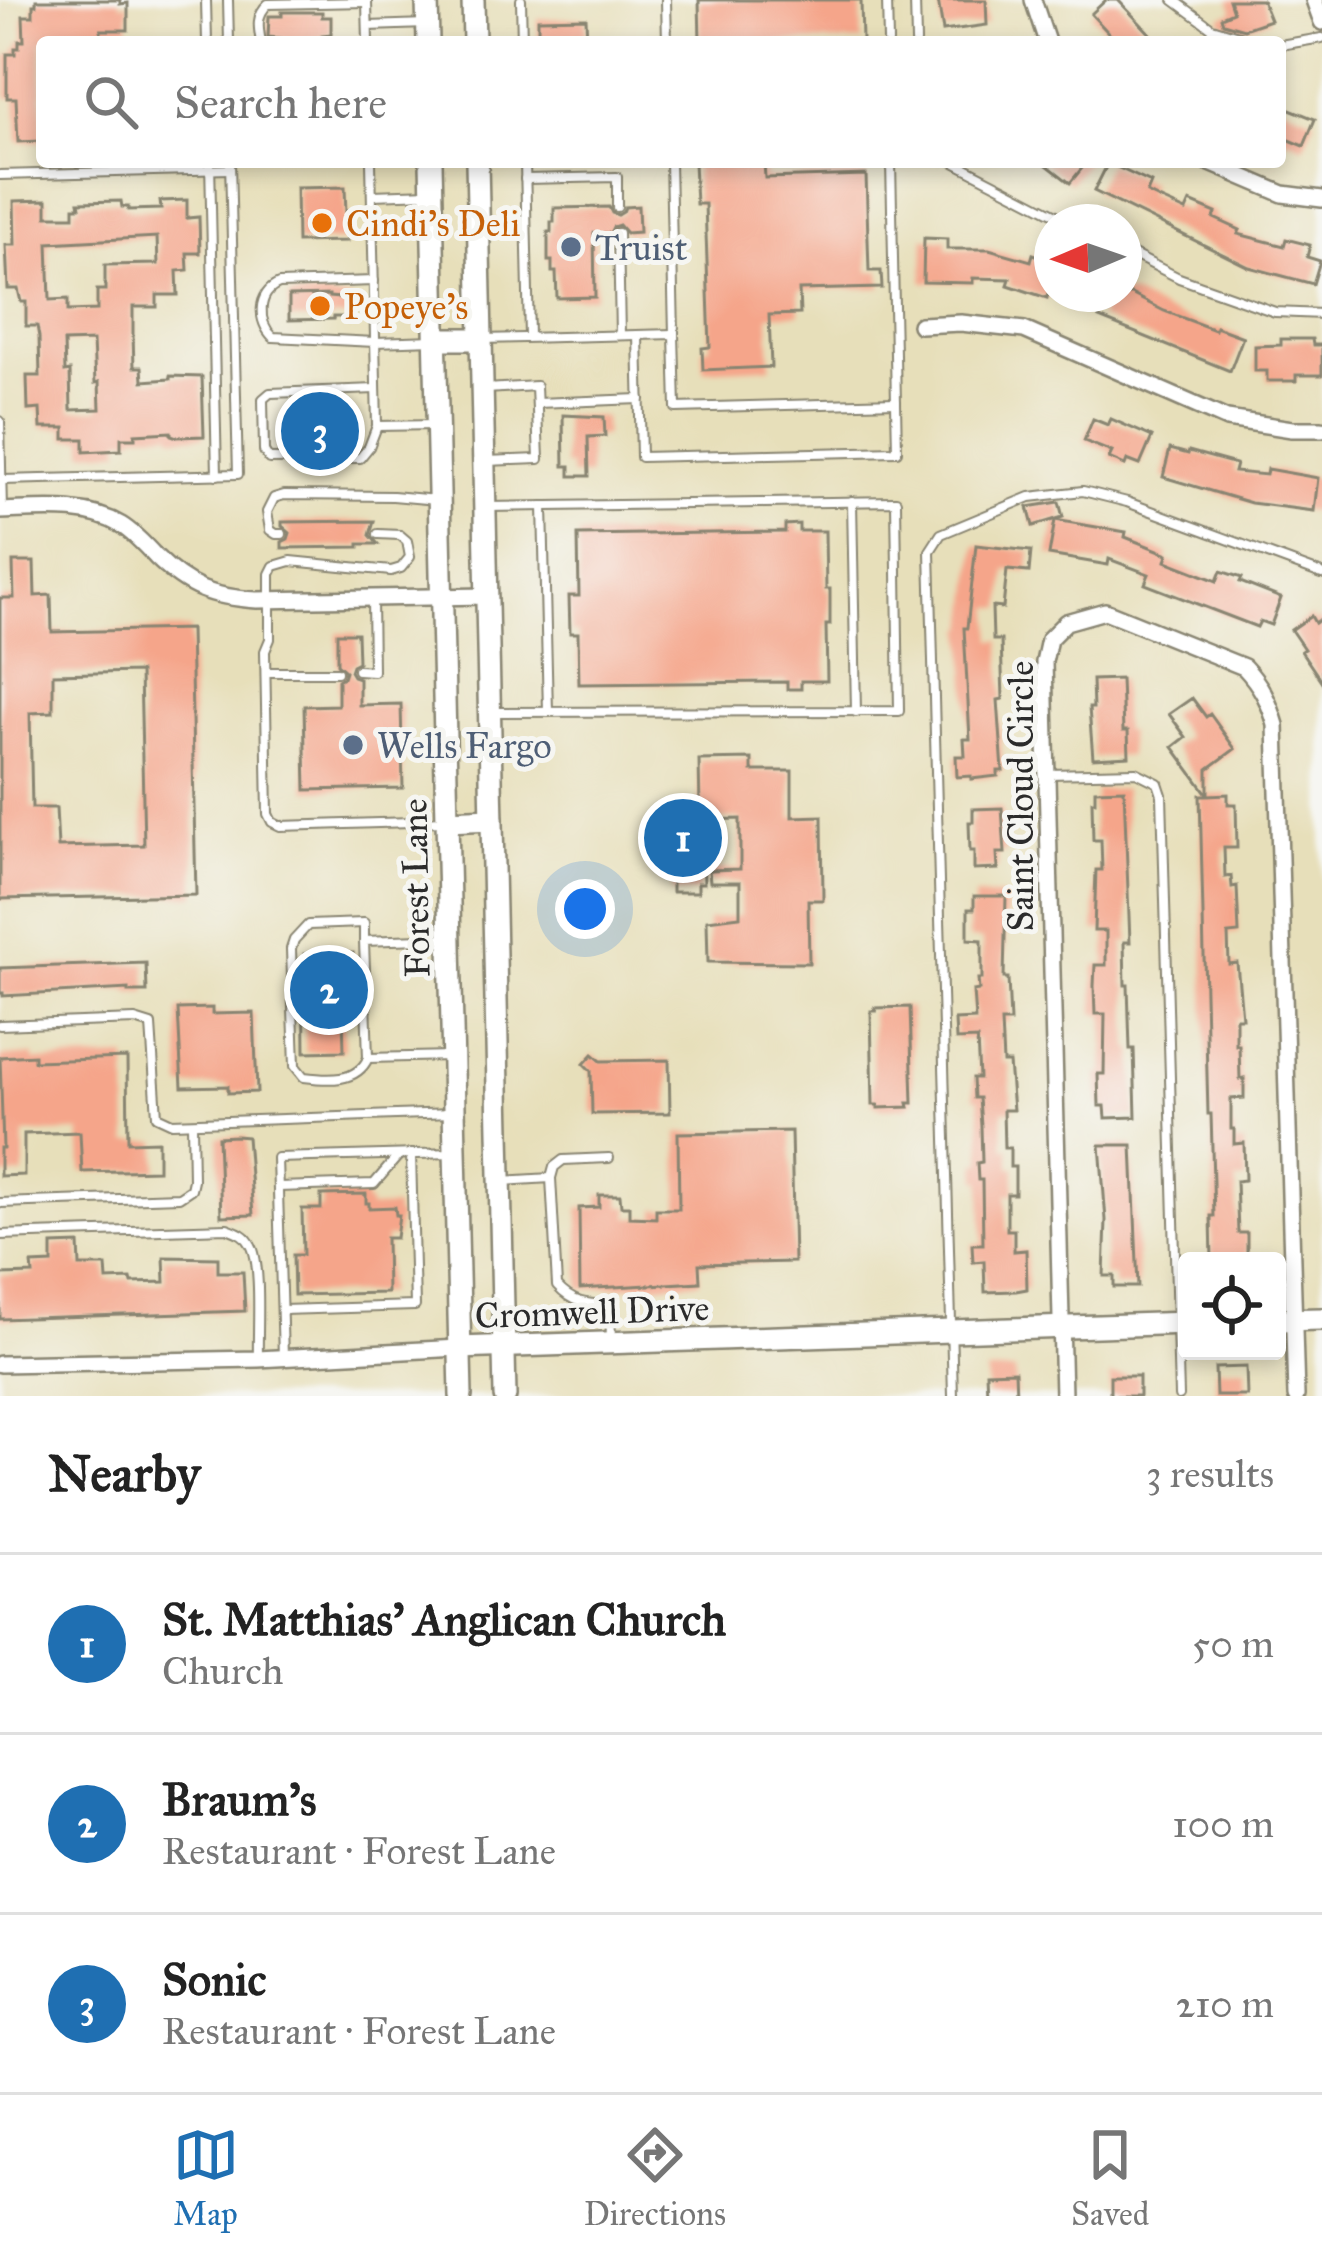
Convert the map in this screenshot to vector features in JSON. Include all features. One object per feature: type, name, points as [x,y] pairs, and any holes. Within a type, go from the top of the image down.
[{"type":"main road","points":[[427,0],[428,33]]},
{"type":"main road","points":[[473,0],[474,36]]},
{"type":"main road","name":"Forest Lane","points":[[431,168],[461,1396]]},
{"type":"main road","points":[[477,168],[505,1396]]},
{"type":"main road","points":[[435,340],[481,339]]},
{"type":"main road","points":[[447,821],[492,819]]},
{"type":"main road","points":[[452,1055],[497,1055]]},
{"type":"main road","points":[[1286,1319],[1322,1319]]},
{"type":"main road","name":"Cromwell Drive","points":[[460,1348],[1178,1324]]},
{"type":"street","points":[[1033,0],[1045,36]]},
{"type":"street","points":[[1313,0],[1322,22]]},
{"type":"street","points":[[1222,168],[1283,194],[1322,200]]},
{"type":"street","points":[[920,325],[961,322],[1024,330],[1227,419],[1322,429]]},
{"type":"street","points":[[1,511],[99,516],[123,526],[174,574],[205,593],[228,598],[487,596]]},
{"type":"street","name":"Saint Cloud Circle","points":[[1063,1396],[1044,662],[1049,639],[1075,618],[1105,611],[1244,667],[1269,702],[1276,724],[1285,1252]]},
{"type":"street","name":"Saint Cloud Circle","points":[[1286,1319],[1296,1396]]},
{"type":"street","name":"Cromwell Drive","points":[[0,1364],[258,1359],[460,1348]]},
{"type":"lane","points":[[206,0],[207,36]]},
{"type":"lane","points":[[228,0],[229,36]]},
{"type":"lane","points":[[521,0],[522,36]]},
{"type":"lane","points":[[666,0],[667,36]]},
{"type":"lane","points":[[887,0],[888,36]]},
{"type":"lane","points":[[915,0],[916,36]]},
{"type":"lane","points":[[1174,0],[1212,28],[1238,36]]},
{"type":"lane","points":[[259,36],[260,11],[268,4],[368,1],[368,36]]},
{"type":"lane","points":[[368,26],[428,33]]},
{"type":"lane","points":[[1286,44],[1322,38]]},
{"type":"lane","points":[[0,175],[163,168]]},
{"type":"lane","points":[[210,168],[218,475]]},
{"type":"lane","points":[[2,480],[238,474],[230,168]]},
{"type":"lane","points":[[371,168],[377,426],[360,458],[269,459],[264,451],[263,399],[270,393],[376,388]]},
{"type":"lane","points":[[525,168],[529,338]]},
{"type":"lane","points":[[670,168],[676,408],[896,403]]},
{"type":"lane","points":[[638,335],[641,457],[897,451],[891,168]]},
{"type":"lane","points":[[966,168],[1035,204]]},
{"type":"lane","points":[[525,179],[616,177],[617,207]]},
{"type":"lane","points":[[372,195],[432,193]]},
{"type":"lane","points":[[618,233],[620,335]]},
{"type":"lane","points":[[1142,259],[1178,278],[1275,312],[1322,314]]},
{"type":"lane","points":[[374,281],[269,288],[262,298],[267,332],[273,337],[375,342],[435,340]]},
{"type":"lane","points":[[481,339],[674,334]]},
{"type":"lane","points":[[482,389],[536,386],[539,459],[484,461]]},
{"type":"lane","points":[[537,403],[640,399]]},
{"type":"lane","points":[[0,421],[1,511]]},
{"type":"lane","points":[[377,426],[437,425]]},
{"type":"lane","points":[[952,1396],[930,551],[941,534],[1030,497],[1083,491],[1127,502],[1322,574]]},
{"type":"lane","points":[[282,534],[269,530],[267,512],[274,498],[284,495],[439,500]]},
{"type":"lane","points":[[853,501],[856,712]]},
{"type":"lane","points":[[485,507],[896,501],[899,712],[489,712]]},
{"type":"lane","points":[[543,506],[548,712]]},
{"type":"lane","points":[[378,534],[400,535],[407,541],[410,557],[406,564],[391,571],[280,563],[270,574],[270,639],[265,651],[270,818],[280,826],[447,821]]},
{"type":"lane","points":[[358,670],[373,670],[372,599]]},
{"type":"lane","points":[[266,672],[338,672]]},
{"type":"lane","points":[[1047,774],[1136,772],[1158,782],[1162,795],[1179,1252]]},
{"type":"lane","points":[[364,923],[364,941],[368,1058],[364,1068],[342,1078],[304,1077],[295,1066],[294,940],[308,925],[364,923]]},
{"type":"lane","points":[[364,941],[449,938]]},
{"type":"lane","points":[[0,1025],[135,1020],[151,1025],[158,1116],[172,1123],[454,1113]]},
{"type":"lane","points":[[368,1058],[452,1055]]},
{"type":"lane","points":[[0,1203],[179,1198],[193,1180],[192,1123]]},
{"type":"lane","points":[[281,1310],[416,1306],[411,1154]]},
{"type":"lane","points":[[283,1358],[278,1158],[455,1154]]},
{"type":"lane","points":[[278,1187],[374,1184],[399,1155]]},
{"type":"lane","points":[[609,1158],[563,1160],[554,1167],[551,1178],[557,1286],[568,1298],[583,1304],[610,1305],[611,1343]]},
{"type":"lane","points":[[500,1181],[551,1178]]},
{"type":"lane","points":[[0,1235],[227,1228],[240,1232],[256,1258],[258,1359]]},
{"type":"lane","points":[[1178,1396],[1180,1360]]},
{"type":"building","points":[[36,0],[120,0],[120,4],[128,3],[128,30],[101,30],[101,36],[36,36],[36,141],[18,142],[16,98],[7,98],[7,54],[15,54],[19,41],[24,41],[23,16],[33,16]]},
{"type":"building","points":[[699,0],[861,0],[862,36],[700,36]]},
{"type":"building","points":[[938,0],[986,0],[987,25],[943,31]]},
{"type":"building","points":[[1106,0],[1118,0],[1152,36],[1111,36],[1091,14]]},
{"type":"building","points":[[1229,0],[1262,0],[1270,20],[1244,29],[1223,23],[1221,17],[1233,12]]},
{"type":"building","points":[[282,12],[322,12],[322,17],[331,17],[331,34],[268,36],[269,16],[282,16]]},
{"type":"building","points":[[586,18],[587,36],[538,36],[538,19]]},
{"type":"building","points":[[1286,107],[1315,119],[1304,146],[1286,138]]},
{"type":"building","points":[[694,168],[764,168],[765,178],[866,175],[869,271],[881,271],[882,288],[799,290],[800,314],[769,315],[771,367],[703,370],[702,348],[710,347],[705,204],[696,204]]},
{"type":"building","points":[[1051,168],[1082,168],[1070,183]]},
{"type":"building","points":[[1106,168],[1119,168],[1151,183],[1147,193],[1186,211],[1190,202],[1216,213],[1214,218],[1240,230],[1238,234],[1284,246],[1286,239],[1310,245],[1307,257],[1320,261],[1313,284],[1249,267],[1142,215],[1142,204],[1121,204],[1094,191]]},
{"type":"building","name":"Cindi's Deli","points":[[345,187],[347,241],[297,242],[296,188]]},
{"type":"building","points":[[47,200],[47,216],[74,216],[79,202],[121,201],[128,210],[161,209],[160,201],[187,200],[187,218],[199,217],[200,253],[187,253],[188,270],[177,271],[178,295],[157,295],[157,307],[133,307],[134,367],[142,367],[143,381],[202,377],[204,436],[135,434],[135,438],[121,438],[121,450],[84,452],[84,439],[65,439],[65,428],[41,428],[40,409],[28,410],[27,376],[40,376],[37,326],[26,326],[26,302],[21,302],[18,289],[8,289],[6,245],[15,245],[14,201]],"holes":[[[157,237],[158,264],[105,265],[105,290],[97,290],[97,310],[68,311],[68,299],[50,300],[48,243]],[[93,341],[100,409],[71,410],[64,342]]]},
{"type":"building","name":"Truist","points":[[638,206],[639,232],[626,233],[619,225],[610,233],[594,233],[595,297],[557,298],[556,272],[548,261],[554,208],[609,207],[618,215],[625,207]]},
{"type":"building","points":[[924,238],[947,239],[947,249],[989,249],[1031,261],[1034,254],[1034,294],[1008,285],[1010,279],[923,282]]},
{"type":"building","name":"Popeye's","points":[[289,296],[352,299],[349,317],[289,320]]},
{"type":"building","points":[[1142,300],[1243,337],[1230,371],[1099,318],[1102,312],[1142,312]]},
{"type":"building","points":[[1281,339],[1312,339],[1313,345],[1322,345],[1322,375],[1267,381],[1267,371],[1255,371],[1255,346],[1281,345]]},
{"type":"building","points":[[354,412],[353,450],[322,450],[321,440],[286,441],[286,413]]},
{"type":"building","points":[[563,415],[604,417],[605,436],[588,437],[589,476],[570,476],[570,466],[564,466]]},
{"type":"building","points":[[1093,419],[1108,425],[1111,419],[1152,437],[1140,465],[1127,460],[1125,465],[1109,458],[1112,452],[1084,441]]},
{"type":"building","points":[[1170,449],[1236,464],[1234,472],[1266,475],[1267,469],[1318,478],[1314,511],[1251,503],[1163,477]]},
{"type":"building","points":[[1059,502],[1063,517],[1033,526],[1028,507]]},
{"type":"building","points":[[1055,520],[1126,532],[1125,537],[1168,554],[1166,561],[1217,581],[1221,571],[1242,578],[1240,582],[1281,598],[1271,625],[1260,621],[1257,627],[1145,584],[1149,574],[1109,559],[1108,565],[1049,555]]},
{"type":"building","points":[[374,521],[370,535],[378,544],[282,548],[290,533],[282,522]]},
{"type":"building","points":[[799,524],[799,531],[825,531],[826,589],[830,589],[827,681],[801,681],[801,689],[787,689],[787,682],[579,684],[578,633],[570,633],[569,596],[579,596],[578,535],[785,532],[785,525]]},
{"type":"building","points":[[976,545],[1031,551],[1029,572],[1007,570],[1003,608],[992,607],[993,640],[1001,640],[1003,699],[998,700],[1003,771],[998,776],[971,779],[957,777],[956,756],[965,756],[964,739],[970,739],[964,628]]},
{"type":"building","points":[[13,562],[34,562],[35,596],[51,595],[52,632],[190,629],[196,895],[0,899],[0,598],[14,598]],"holes":[[[140,672],[144,845],[58,847],[56,808],[32,808],[30,713],[53,712],[53,674]]]},
{"type":"building","points":[[1311,616],[1315,623],[1322,618],[1322,682],[1291,630]]},
{"type":"building","name":"Wells Fargo","points":[[337,633],[357,633],[358,662],[350,671],[359,678],[359,705],[401,704],[403,788],[306,790],[304,706],[338,705],[338,680],[345,671],[337,664]]},
{"type":"building","points":[[1121,679],[1129,756],[1093,758],[1092,680]]},
{"type":"building","points":[[1192,698],[1235,749],[1208,769],[1208,795],[1173,747],[1186,737],[1169,714]]},
{"type":"building","points":[[752,759],[752,771],[792,771],[792,817],[822,816],[823,900],[808,900],[809,963],[708,962],[707,920],[740,916],[740,882],[710,882],[709,870],[740,869],[740,819],[702,820],[704,883],[698,883],[698,892],[672,892],[672,879],[665,879],[662,869],[664,823],[670,810],[700,810],[699,760]]},
{"type":"building","points":[[1124,789],[1130,942],[1124,942],[1125,985],[1130,1049],[1134,1049],[1136,1117],[1106,1118],[1105,1106],[1099,1106],[1098,1074],[1104,1074],[1105,1014],[1095,1014],[1094,986],[1095,965],[1106,965],[1106,931],[1094,931],[1096,870],[1102,870],[1101,840],[1093,840],[1092,801],[1095,790]]},
{"type":"building","points":[[1228,794],[1228,804],[1236,804],[1237,848],[1224,848],[1225,877],[1231,876],[1232,887],[1237,886],[1239,933],[1228,934],[1229,964],[1237,963],[1242,1018],[1236,1018],[1236,1045],[1244,1098],[1231,1099],[1231,1129],[1234,1144],[1244,1143],[1245,1180],[1236,1181],[1238,1233],[1247,1233],[1247,1252],[1212,1252],[1200,795]]},
{"type":"building","points":[[1002,808],[1005,853],[997,853],[998,869],[974,870],[969,822],[973,822],[973,809]]},
{"type":"building","points":[[974,896],[1006,896],[1004,978],[1008,978],[1010,1022],[1001,1022],[1013,1110],[1003,1110],[1004,1148],[1010,1148],[1010,1167],[1015,1167],[1015,1194],[1007,1194],[1007,1230],[1014,1230],[1014,1251],[1026,1250],[1027,1289],[1016,1291],[985,1292],[984,1261],[973,1262],[972,1244],[983,1244],[982,1180],[978,1180],[977,1163],[982,1162],[981,1126],[973,1078],[979,1078],[977,1039],[956,1040],[955,1020],[975,1019],[973,991],[979,990],[978,979],[982,979],[982,940],[968,939],[968,909],[974,909]]},
{"type":"building","points":[[353,953],[354,1017],[343,1017],[344,1051],[305,1052],[304,954]]},
{"type":"building","points":[[146,963],[147,992],[0,993],[0,968]]},
{"type":"building","points":[[910,1007],[913,1103],[878,1108],[873,1105],[871,1011]]},
{"type":"building","points":[[212,1008],[212,1014],[254,1013],[257,1092],[228,1093],[228,1086],[182,1087],[178,1009]]},
{"type":"building","points":[[593,1054],[601,1061],[669,1060],[670,1113],[592,1114],[591,1071],[584,1064]]},
{"type":"building","points":[[34,1055],[34,1061],[127,1058],[128,1142],[158,1141],[158,1170],[82,1172],[80,1132],[24,1134],[24,1175],[0,1176],[0,1057]]},
{"type":"building","points":[[791,1131],[794,1262],[699,1264],[700,1282],[580,1289],[579,1208],[599,1207],[599,1195],[620,1195],[621,1206],[629,1206],[629,1217],[656,1218],[656,1209],[679,1209],[678,1133]]},
{"type":"building","points":[[218,1137],[247,1137],[253,1215],[221,1216]]},
{"type":"building","points":[[1100,1145],[1132,1145],[1138,1287],[1114,1287],[1114,1276],[1104,1276],[1106,1220]]},
{"type":"building","points":[[366,1194],[369,1208],[395,1207],[399,1215],[396,1238],[386,1238],[387,1293],[294,1295],[293,1255],[303,1255],[302,1209],[321,1209],[321,1195]]},
{"type":"building","points":[[79,1244],[80,1266],[106,1266],[107,1280],[131,1279],[132,1283],[165,1282],[164,1257],[218,1258],[218,1272],[243,1272],[245,1311],[0,1319],[0,1275],[33,1274],[32,1264],[52,1263],[52,1245]]},
{"type":"building","points":[[1246,1367],[1247,1396],[1216,1396],[1215,1368]]},
{"type":"building","points":[[1015,1371],[1016,1396],[987,1396],[986,1372]]},
{"type":"building","points":[[1110,1376],[1139,1376],[1139,1396],[1110,1396]]},
{"type":"place","name":"Cindi's Deli","points":[[322,223]]},
{"type":"place","name":"Truist","points":[[571,247]]},
{"type":"place","name":"Popeye's","points":[[320,306]]},
{"type":"place","name":"Sonic","points":[[320,431]]},
{"type":"place","name":"Wells Fargo","points":[[353,745]]},
{"type":"place","name":"St. Matthias' Anglican Church","points":[[683,838]]},
{"type":"place","name":"Braum's","points":[[329,990]]}]
